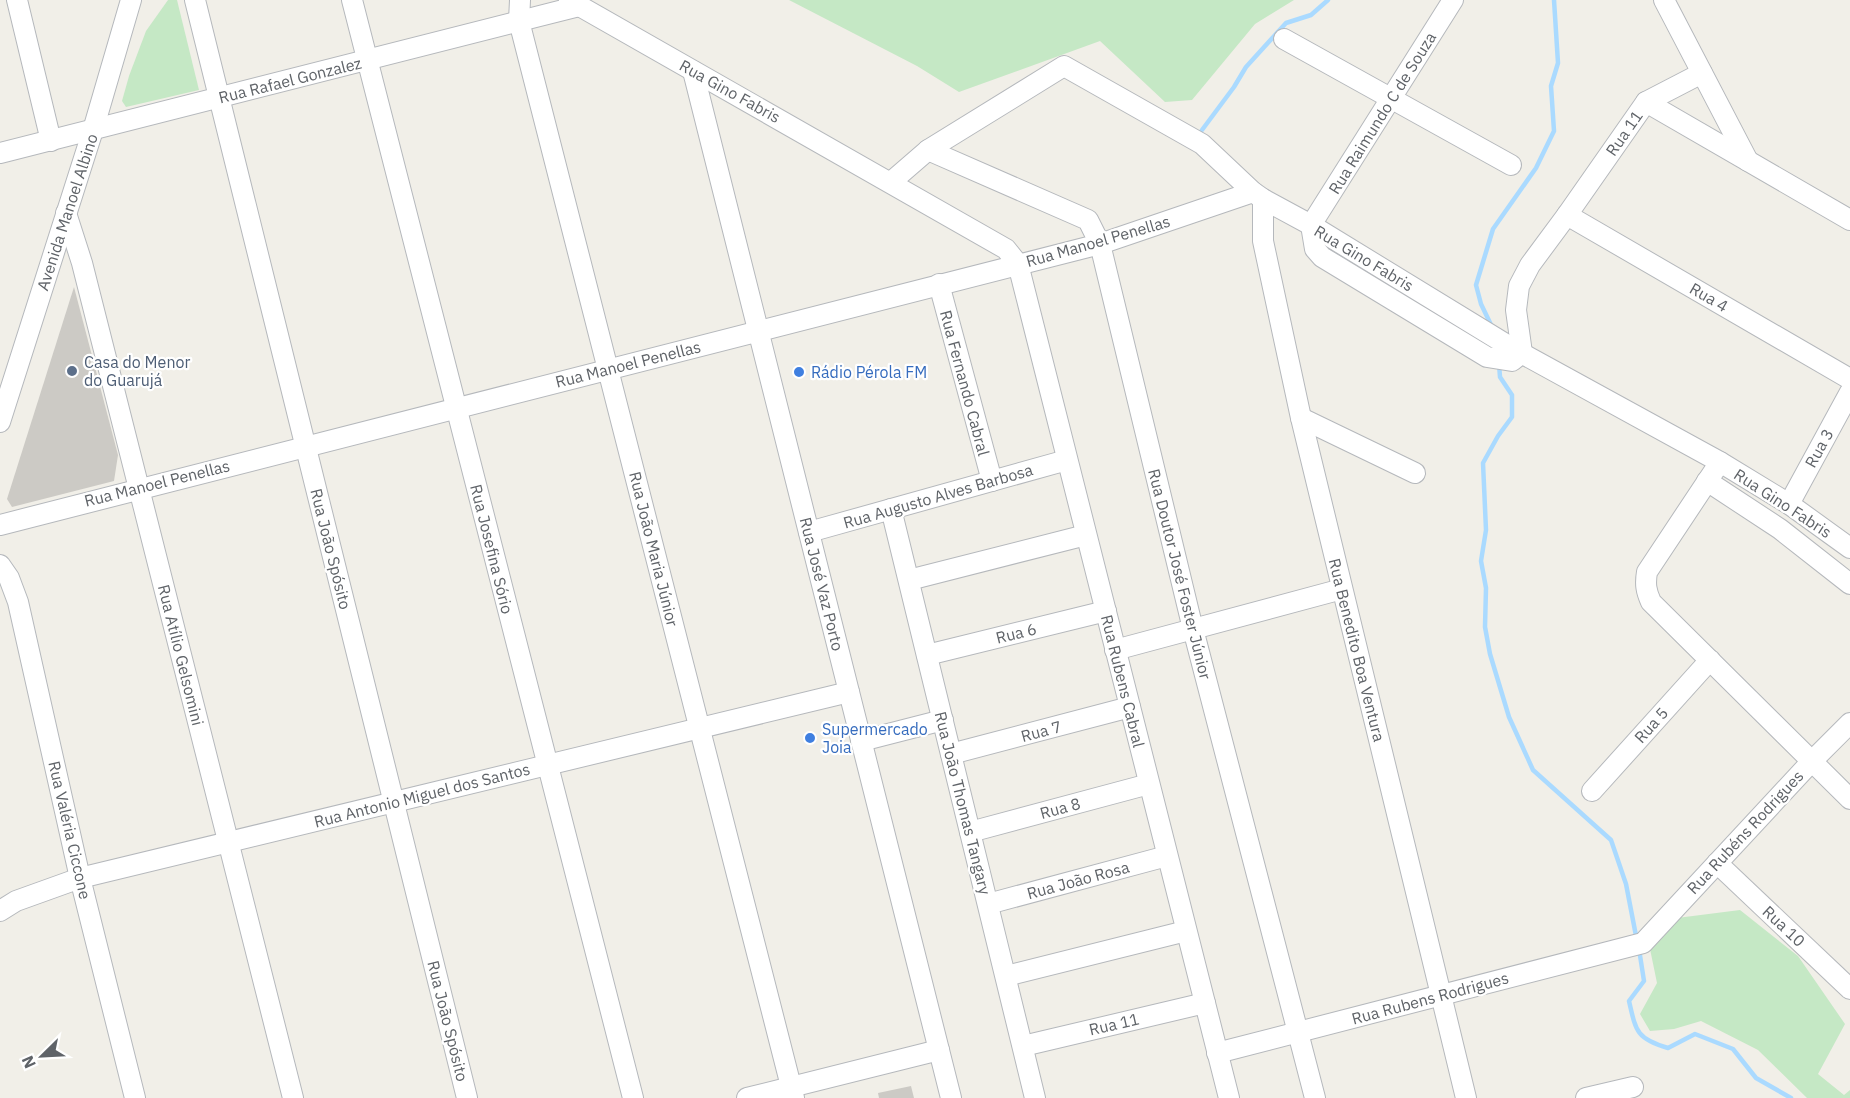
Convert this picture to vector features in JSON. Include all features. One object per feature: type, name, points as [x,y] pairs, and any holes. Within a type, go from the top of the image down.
[{"type":"street","points":[[17,0],[51,141]]},
{"type":"street","name":"Avenida Manoel Albino","points":[[0,422],[93,130],[130,0]]},
{"type":"street","points":[[123,25],[140,0]]},
{"type":"street","name":"Rua João Spósito","points":[[195,0],[467,1098]]},
{"type":"street","name":"Rua Josefina Sório","points":[[352,0],[633,1098]]},
{"type":"street","name":"Rua João Maria Júnior","points":[[520,0],[519,21],[792,1092]]},
{"type":"street","name":"Rua Raimundo C de Souza","points":[[1311,225],[1452,0]]},
{"type":"street","points":[[1664,0],[1748,161]]},
{"type":"street","name":"Rua Rafael Gonzalez","points":[[0,153],[519,21],[574,3]]},
{"type":"street","name":"Rua Gino Fabris","points":[[574,3],[1006,249],[1018,264]]},
{"type":"street","points":[[1284,39],[1511,165]]},
{"type":"street","name":"Rua Gino Fabris","points":[[891,182],[928,150],[1064,66],[1202,144],[1258,195],[1484,331],[1515,354],[1719,462],[1789,504],[1850,548]]},
{"type":"street","name":"Rua José Vaz Porto","points":[[693,71],[951,1098]]},
{"type":"street","name":"Rua 11","points":[[1515,354],[1519,286],[1530,265],[1646,102],[1702,73]]},
{"type":"street","points":[[1646,102],[1850,220]]},
{"type":"street","name":"Rua Doutor José Foster Júnior","points":[[928,150],[1088,220],[1100,244],[1193,629],[1315,1098]]},
{"type":"street","name":"Rua Manoel Penellas","points":[[0,525],[1100,244],[1258,195]]},
{"type":"street","name":"Rua Benedito Boa Ventura","points":[[1258,195],[1263,241],[1301,418],[1466,1098]]},
{"type":"street","name":"Rua Atílio Gelsomini","points":[[66,213],[82,263],[294,1098]]},
{"type":"street","name":"Rua 4","points":[[1567,215],[1850,379]]},
{"type":"street","points":[[1311,225],[1315,249],[1322,257],[1487,357],[1515,354]]},
{"type":"street","name":"Rua Rubens Cabral","points":[[1018,264],[1228,1098]]},
{"type":"street","name":"Rua Fernando Cabral","points":[[939,284],[992,481]]},
{"type":"street","name":"Rua 3","points":[[1789,504],[1850,392]]},
{"type":"street","points":[[1301,418],[1415,472]]},
{"type":"street","name":"Rua Augusto Alves Barbosa","points":[[809,532],[1067,460]]},
{"type":"street","points":[[1719,462],[1647,572],[1645,583],[1647,594],[1651,602],[1850,799]]},
{"type":"street","points":[[1707,481],[1780,529],[1850,584]]},
{"type":"street","name":"Rua João Thomas Tangary","points":[[891,509],[1035,1098]]},
{"type":"street","points":[[909,580],[1086,535]]},
{"type":"street","name":"Rua Valéria Ciccone","points":[[0,565],[9,578],[18,602],[80,878],[135,1098]]},
{"type":"street","points":[[1115,650],[1342,589]]},
{"type":"street","name":"Rua 6","points":[[927,655],[1106,611]]},
{"type":"street","name":"Rua 5","points":[[1592,791],[1710,660]]},
{"type":"street","name":"Rua Antonio Miguel dos Santos","points":[[0,911],[16,901],[80,878],[849,692]]},
{"type":"street","name":"Rua 7","points":[[951,754],[1130,707]]},
{"type":"street","points":[[861,741],[943,720]]},
{"type":"street","name":"Rua Rubéns Rodrigues","points":[[1642,943],[1850,723]]},
{"type":"street","name":"Rua 8","points":[[970,832],[1149,784]]},
{"type":"street","name":"Rua João Rosa","points":[[988,904],[1167,856]]},
{"type":"street","name":"Rua 10","points":[[1717,863],[1850,989]]},
{"type":"street","points":[[1006,976],[1186,931]]},
{"type":"street","name":"Rua Rubens Rodrigues","points":[[1217,1053],[1642,943]]},
{"type":"street","name":"Rua 11","points":[[1023,1046],[1205,1003]]},
{"type":"street","points":[[747,1098],[792,1092],[939,1050]]},
{"type":"street","points":[[1586,1098],[1634,1087]]},
{"type":"green space","points":[[168,0],[177,0],[199,90],[126,107],[122,101],[146,31]]},
{"type":"green space","points":[[789,0],[1294,0],[1255,24],[1192,100],[1165,102],[1100,41],[959,92],[917,66]]},
{"type":"green space","points":[[1740,910],[1798,956],[1845,1024],[1818,1074],[1844,1095],[1850,1090],[1850,1098],[1807,1098],[1758,1050],[1701,1021],[1674,1029],[1650,1031],[1640,1014],[1657,983],[1650,949],[1677,918]]},
{"type":"building","name":"Casa do Menor do Guarujá","points":[[74,287],[118,455],[114,481],[12,507],[7,499]]},
{"type":"building","points":[[911,1086],[914,1098],[879,1098],[878,1093]]},
{"type":"waterway","points":[[1202,130],[1246,67],[1286,23],[1311,15],[1328,0]]},
{"type":"waterway","points":[[1493,329],[1481,304],[1476,285],[1493,229],[1536,168],[1554,131],[1551,86],[1558,63],[1554,0]]},
{"type":"waterway","points":[[1499,364],[1500,377],[1512,395],[1512,417],[1483,463],[1486,530],[1481,561],[1486,588],[1485,627],[1490,654],[1509,717],[1533,770],[1611,840],[1626,884],[1637,941]]},
{"type":"waterway","points":[[1639,949],[1644,981],[1629,1001],[1636,1027],[1644,1037],[1668,1048],[1695,1034],[1733,1049],[1756,1078],[1791,1098]]},
{"type":"place","name":"Casa do Menor do Guarujá","points":[[72,371]]},
{"type":"place","name":"Rádio Pérola FM","points":[[799,372]]},
{"type":"place","name":"Supermercado Joia","points":[[810,738]]}]
